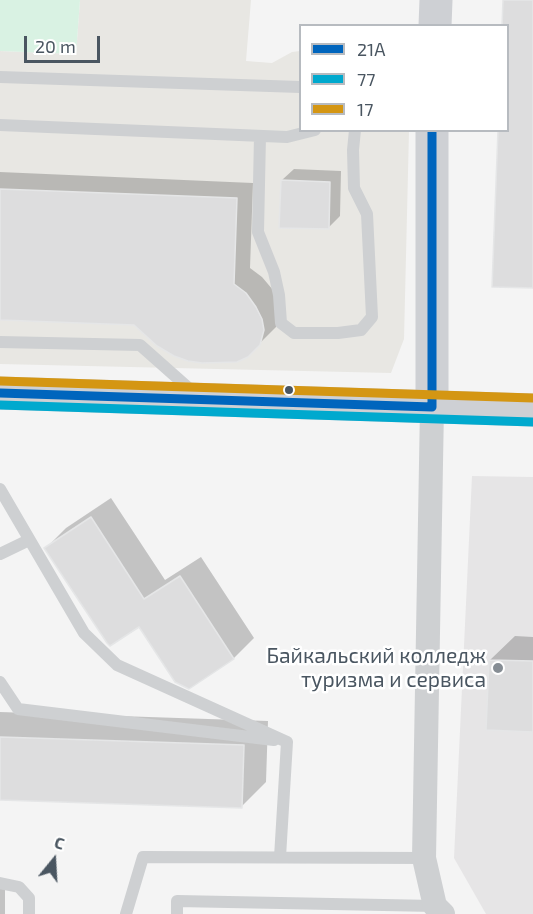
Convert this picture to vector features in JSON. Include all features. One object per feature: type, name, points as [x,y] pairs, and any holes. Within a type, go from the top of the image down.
[{"type":"main road","points":[[435,24],[436,0]]},
{"type":"main road","points":[[432,132],[432,407]]},
{"type":"main road","points":[[0,393],[533,410]]},
{"type":"street","points":[[432,407],[424,858],[439,910]]},
{"type":"lane","points":[[0,77],[299,87]]},
{"type":"lane","points":[[0,125],[287,137],[307,132]]},
{"type":"lane","points":[[260,136],[258,232],[274,272],[279,295],[280,323],[294,333],[338,333],[361,330],[372,317],[367,214],[354,188],[355,132]]},
{"type":"lane","points":[[0,342],[140,345],[201,399]]},
{"type":"lane","points":[[0,489],[84,633],[117,665],[287,742]]},
{"type":"lane","points":[[0,554],[30,540]]},
{"type":"lane","points":[[0,682],[18,709],[287,742]]},
{"type":"lane","points":[[280,857],[287,742]]},
{"type":"lane","points":[[126,914],[143,857],[424,858]]},
{"type":"lane","points":[[0,883],[19,886],[28,898],[29,914]]},
{"type":"lane","points":[[177,914],[177,902],[439,910]]},
{"type":"shaded area","points":[[80,0],[251,0],[246,61],[272,63],[292,52],[299,51],[299,132],[409,132],[404,339],[391,373],[0,364],[0,51],[76,54]]},
{"type":"shaded area","name":"Байкальский колледж туризма и сервиса","points":[[472,476],[533,477],[533,914],[486,914],[454,858]]},
{"type":"green space","points":[[0,0],[80,0],[76,54],[0,51]]},
{"type":"building","points":[[503,0],[533,0],[533,288],[492,287],[498,132],[509,132],[509,24],[502,24]]},
{"type":"building","points":[[281,180],[330,182],[329,229],[279,228]]},
{"type":"building","points":[[0,189],[237,198],[234,284],[246,293],[262,319],[264,330],[260,345],[248,357],[237,362],[202,363],[174,356],[157,346],[134,325],[0,320]]},
{"type":"building","points":[[91,517],[144,599],[180,576],[234,659],[189,689],[175,682],[139,627],[110,646],[44,548]]},
{"type":"building","points":[[489,660],[533,661],[533,732],[486,730]]},
{"type":"building","points":[[0,737],[244,745],[242,808],[0,800]]},
{"type":"transit line","name":"21А","points":[[432,132],[432,407]]},
{"type":"transit line","name":"17","points":[[0,381],[533,398]]},
{"type":"transit line","name":"21А","points":[[0,393],[432,407]]},
{"type":"transit line","name":"77","points":[[0,405],[533,422]]},
{"type":"place","name":"Байкальский колледж туризма и сервиса","points":[[498,668]]}]
